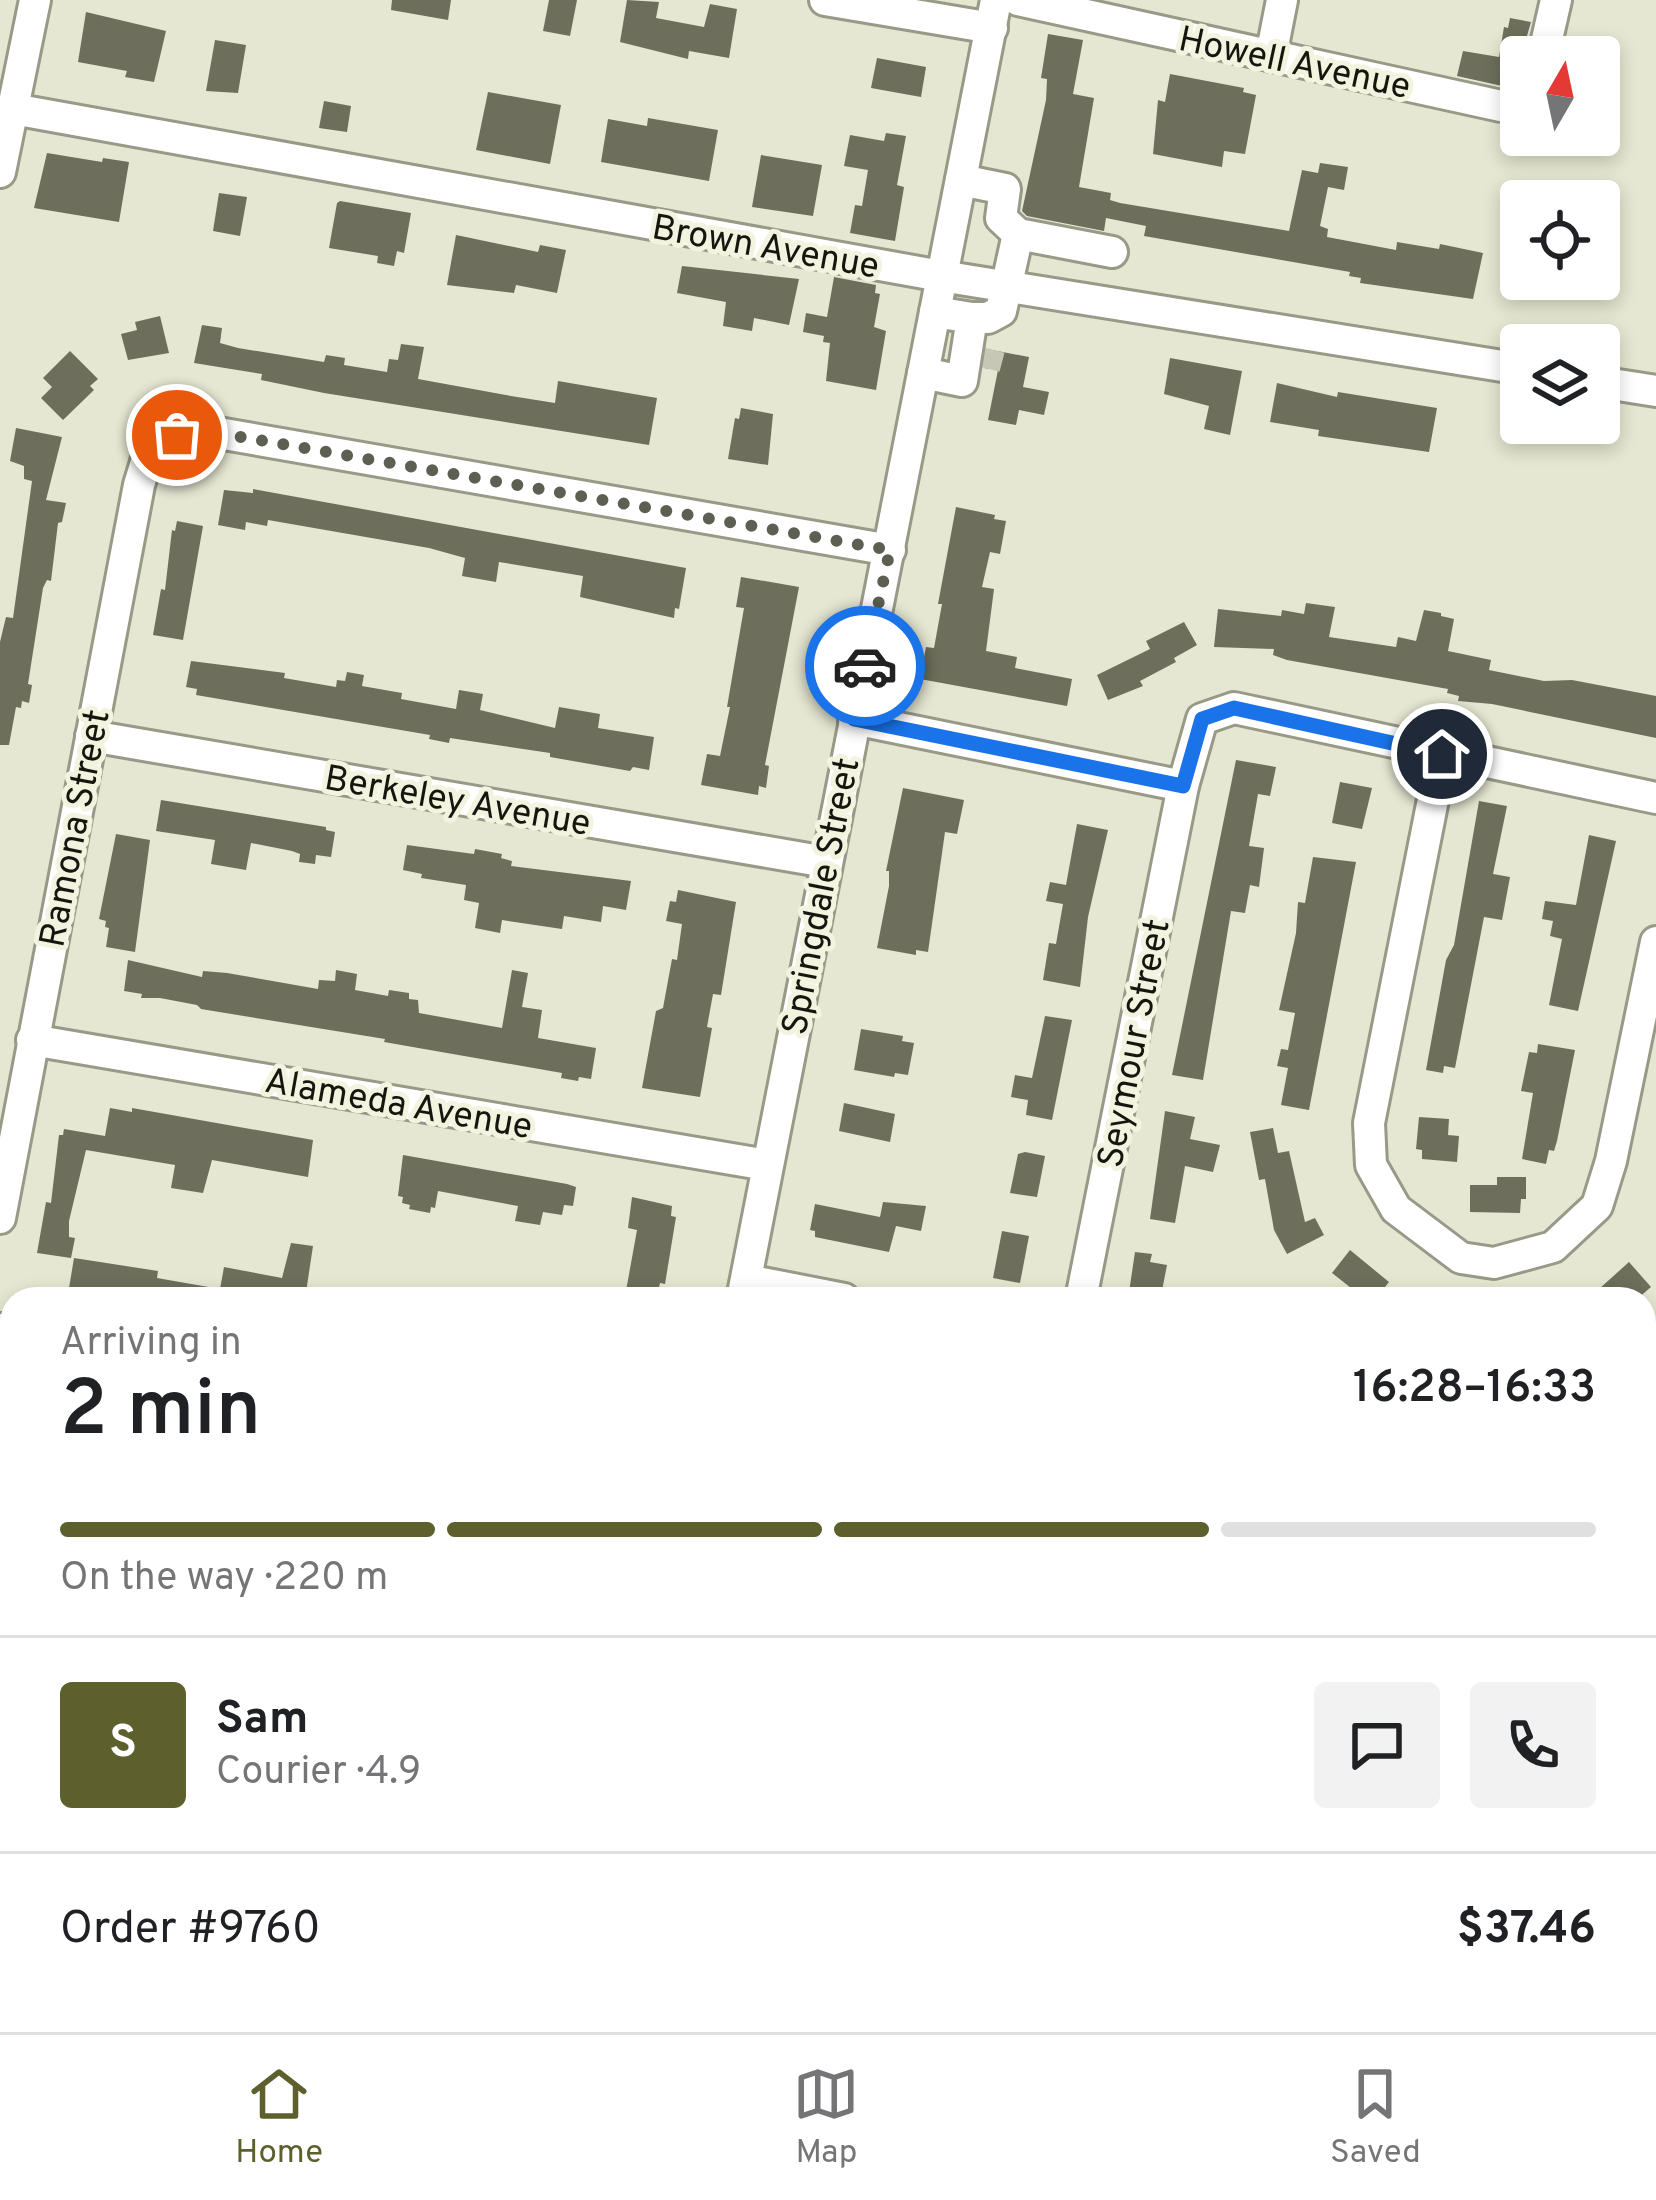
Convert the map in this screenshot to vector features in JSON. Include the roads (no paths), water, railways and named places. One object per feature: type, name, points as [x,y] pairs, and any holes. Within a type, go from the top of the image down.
[{"type":"street","points":[[0,172],[35,0]]},
{"type":"street","points":[[825,0],[994,14]]},
{"type":"street","name":"Howell Avenue","points":[[1018,0],[1500,103]]},
{"type":"street","points":[[1271,56],[1282,0]]},
{"type":"street","points":[[1548,36],[1556,0]]},
{"type":"street","name":"Springdale Street","points":[[746,1287],[994,14]]},
{"type":"street","name":"Brown Avenue","points":[[13,109],[941,276],[992,307],[1500,367]]},
{"type":"street","points":[[961,180],[1005,189],[1001,218],[1018,234],[1112,252]]},
{"type":"street","points":[[979,366],[992,307],[1018,234]]},
{"type":"street","points":[[935,312],[992,307]]},
{"type":"street","points":[[979,366],[992,307]]},
{"type":"street","points":[[923,373],[979,366]]},
{"type":"street","points":[[1620,385],[1656,391]]},
{"type":"street","name":"Ramona Street","points":[[0,1218],[139,485],[153,439],[201,430],[890,550]]},
{"type":"street","name":"Seymour Street","points":[[1083,1287],[1183,786],[1202,719],[1234,708],[1442,754]]},
{"type":"street","points":[[854,719],[1183,786]]},
{"type":"street","name":"Berkeley Avenue","points":[[91,736],[826,862]]},
{"type":"street","points":[[1656,798],[1442,754],[1369,1123],[1371,1165],[1396,1209],[1461,1258],[1494,1263],[1552,1247],[1597,1206],[1611,1161],[1656,943]]},
{"type":"street","name":"Alameda Avenue","points":[[32,1040],[767,1165]]},
{"type":"tunnel","points":[[985,368],[990,349]]}]
